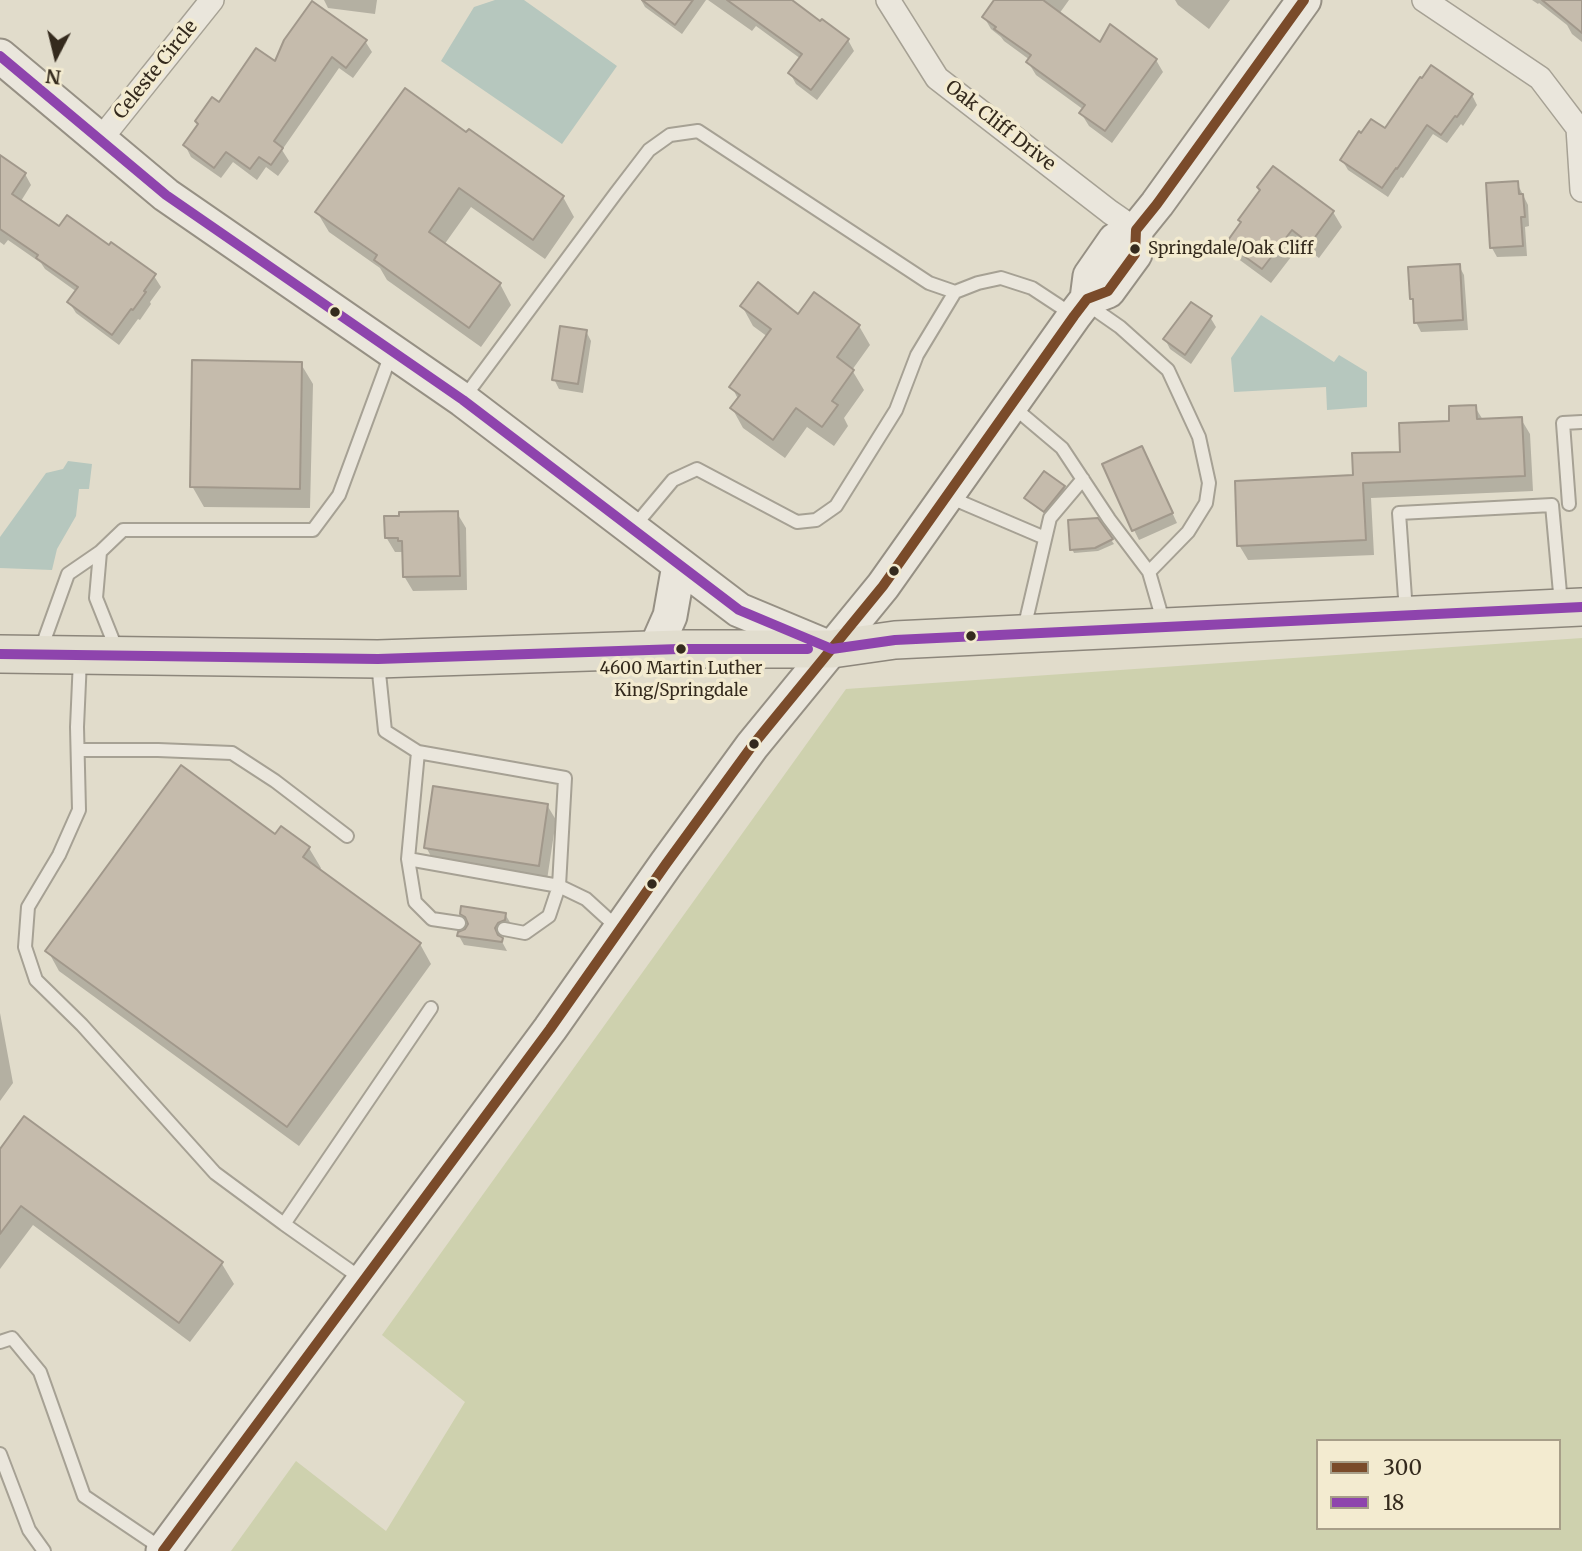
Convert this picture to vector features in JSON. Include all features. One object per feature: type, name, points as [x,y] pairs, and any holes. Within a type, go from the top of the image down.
[{"type":"main road","points":[[164,1551],[550,1029],[752,746],[883,586],[1082,306],[1090,276],[1115,240],[1136,230],[1304,0]]},
{"type":"main road","points":[[0,56],[166,195],[463,400],[739,610],[832,649]]},
{"type":"main road","points":[[655,650],[670,617],[679,565]]},
{"type":"main road","points":[[0,654],[378,659],[655,650],[832,649],[895,640],[1572,608]]},
{"type":"street","name":"Celeste Circle","points":[[100,140],[212,0]]},
{"type":"street","name":"Oak Cliff Drive","points":[[888,0],[937,78],[1136,230]]},
{"type":"street","points":[[1424,0],[1540,78],[1578,128],[1582,190]]},
{"type":"lane","points":[[463,400],[615,193],[649,150],[670,135],[698,131],[929,283],[955,292]]},
{"type":"lane","points":[[632,529],[673,480],[697,469],[797,522],[816,520],[836,506],[896,410],[917,355],[955,292],[978,282],[1002,278],[1082,306],[1120,327],[1168,370],[1199,437],[1209,483],[1206,503],[1188,532],[1149,572]]},
{"type":"lane","points":[[38,655],[68,574],[100,552],[123,530],[313,530],[339,495],[392,352]]},
{"type":"lane","points":[[1011,405],[1062,448],[1109,519],[1149,572],[1166,628]]},
{"type":"lane","points":[[1407,616],[1399,513],[1576,503],[1563,423],[1582,422]]},
{"type":"lane","points":[[1023,635],[1050,518],[1083,480]]},
{"type":"lane","points":[[946,496],[1045,538]]},
{"type":"lane","points":[[1552,505],[1572,608]]},
{"type":"lane","points":[[100,552],[96,598],[119,656]]},
{"type":"lane","points":[[80,656],[77,719],[79,810],[59,855],[28,907],[25,947],[36,980],[82,1025],[215,1173],[363,1280]]},
{"type":"lane","points":[[378,659],[385,731],[418,752],[565,778],[559,886],[549,916],[525,933],[504,929]]},
{"type":"lane","points":[[78,750],[232,753],[275,781],[347,836]]},
{"type":"lane","points":[[418,752],[408,859],[415,902],[432,919],[459,923]]},
{"type":"lane","points":[[408,859],[559,886],[586,899],[620,930]]},
{"type":"lane","points":[[284,1224],[431,1009]]},
{"type":"lane","points":[[0,1342],[12,1338],[40,1372],[84,1496],[164,1551]]},
{"type":"lane","points":[[0,1454],[29,1530],[44,1551]]},
{"type":"green space","points":[[1582,638],[1582,1551],[231,1551],[296,1461],[386,1531],[465,1402],[382,1335],[846,689]]},
{"type":"shaded area","points":[[495,0],[524,0],[617,66],[562,144],[441,61],[474,7]]},
{"type":"shaded area","points":[[1261,315],[1334,362],[1339,355],[1367,372],[1367,407],[1327,410],[1326,387],[1234,392],[1231,358]]},
{"type":"shaded area","points":[[68,461],[92,464],[89,489],[79,489],[76,516],[57,549],[52,570],[0,568],[0,537],[46,473],[63,469]]},
{"type":"building","points":[[642,0],[693,0],[675,25]]},
{"type":"building","points":[[727,0],[792,0],[849,39],[811,90],[788,73],[802,54]]},
{"type":"building","points":[[994,0],[1043,0],[1100,42],[1110,24],[1157,59],[1105,131],[1079,113],[1085,105],[1026,62],[1031,55],[994,29],[996,27],[982,17]]},
{"type":"building","points":[[1542,0],[1582,0],[1582,33]]},
{"type":"building","points":[[312,1],[367,40],[346,68],[332,57],[274,141],[283,148],[271,165],[259,157],[250,169],[226,152],[214,168],[183,145],[198,124],[195,121],[212,97],[219,102],[256,48],[275,61],[284,40]]},
{"type":"building","points":[[1431,65],[1473,94],[1441,135],[1427,125],[1382,188],[1340,160],[1359,131],[1361,133],[1371,119],[1385,128]]},
{"type":"building","points":[[405,88],[466,132],[469,129],[564,196],[533,240],[459,188],[429,232],[501,283],[469,328],[374,260],[377,255],[315,212]]},
{"type":"building","points":[[0,155],[26,173],[12,194],[59,226],[67,215],[156,274],[144,291],[146,292],[112,335],[67,302],[78,287],[0,229]]},
{"type":"building","points":[[1273,166],[1334,211],[1310,244],[1292,230],[1262,269],[1226,243],[1241,222],[1238,220],[1260,190],[1257,187]]},
{"type":"building","points":[[1518,181],[1519,194],[1523,194],[1525,217],[1521,217],[1523,246],[1490,248],[1486,183]]},
{"type":"building","points":[[1460,264],[1463,320],[1414,323],[1408,267]]},
{"type":"building","points":[[758,282],[798,314],[814,292],[860,325],[837,357],[854,370],[832,401],[838,405],[822,427],[796,408],[773,440],[730,408],[740,395],[729,387],[771,329],[740,306]]},
{"type":"building","points":[[1191,302],[1212,316],[1185,355],[1163,339]]},
{"type":"building","points":[[560,326],[587,330],[578,384],[552,380]]},
{"type":"building","points":[[192,360],[302,362],[300,489],[190,487]]},
{"type":"building","points":[[1476,405],[1477,419],[1522,417],[1525,476],[1363,483],[1366,540],[1237,546],[1235,481],[1353,475],[1352,453],[1400,452],[1399,423],[1449,421],[1449,406]]},
{"type":"building","points":[[1142,446],[1173,513],[1132,531],[1102,464]]},
{"type":"building","points":[[1044,471],[1065,486],[1044,512],[1024,498]]},
{"type":"building","points":[[458,511],[460,576],[403,577],[402,541],[398,541],[398,538],[385,538],[384,516],[399,516],[399,512]]},
{"type":"building","points":[[1098,518],[1113,539],[1095,548],[1070,550],[1068,520]]},
{"type":"building","points":[[181,765],[275,834],[281,826],[310,847],[303,857],[421,943],[287,1127],[45,951]]},
{"type":"building","points":[[433,786],[548,804],[539,866],[424,848]]},
{"type":"building","points":[[461,906],[506,913],[505,920],[495,928],[503,938],[502,942],[457,936],[468,924],[460,914]]},
{"type":"building","points":[[24,1116],[223,1262],[179,1323],[21,1206],[0,1234],[0,1149]]},
{"type":"transit line","name":"300","points":[[163,1551],[550,1029],[752,746],[883,586],[1074,316],[1087,299],[1108,291],[1135,254],[1136,230],[1304,0]]},
{"type":"transit line","name":"18","points":[[0,56],[166,195],[463,400],[739,610],[832,649],[895,640],[1582,607]]},
{"type":"transit line","name":"18","points":[[0,654],[378,659],[679,649],[808,649]]},
{"type":"place","name":"Springdale/Oak Cliff","points":[[1135,249]]},
{"type":"place","name":"4600 Martin Luther King/Springdale","points":[[681,649]]}]
